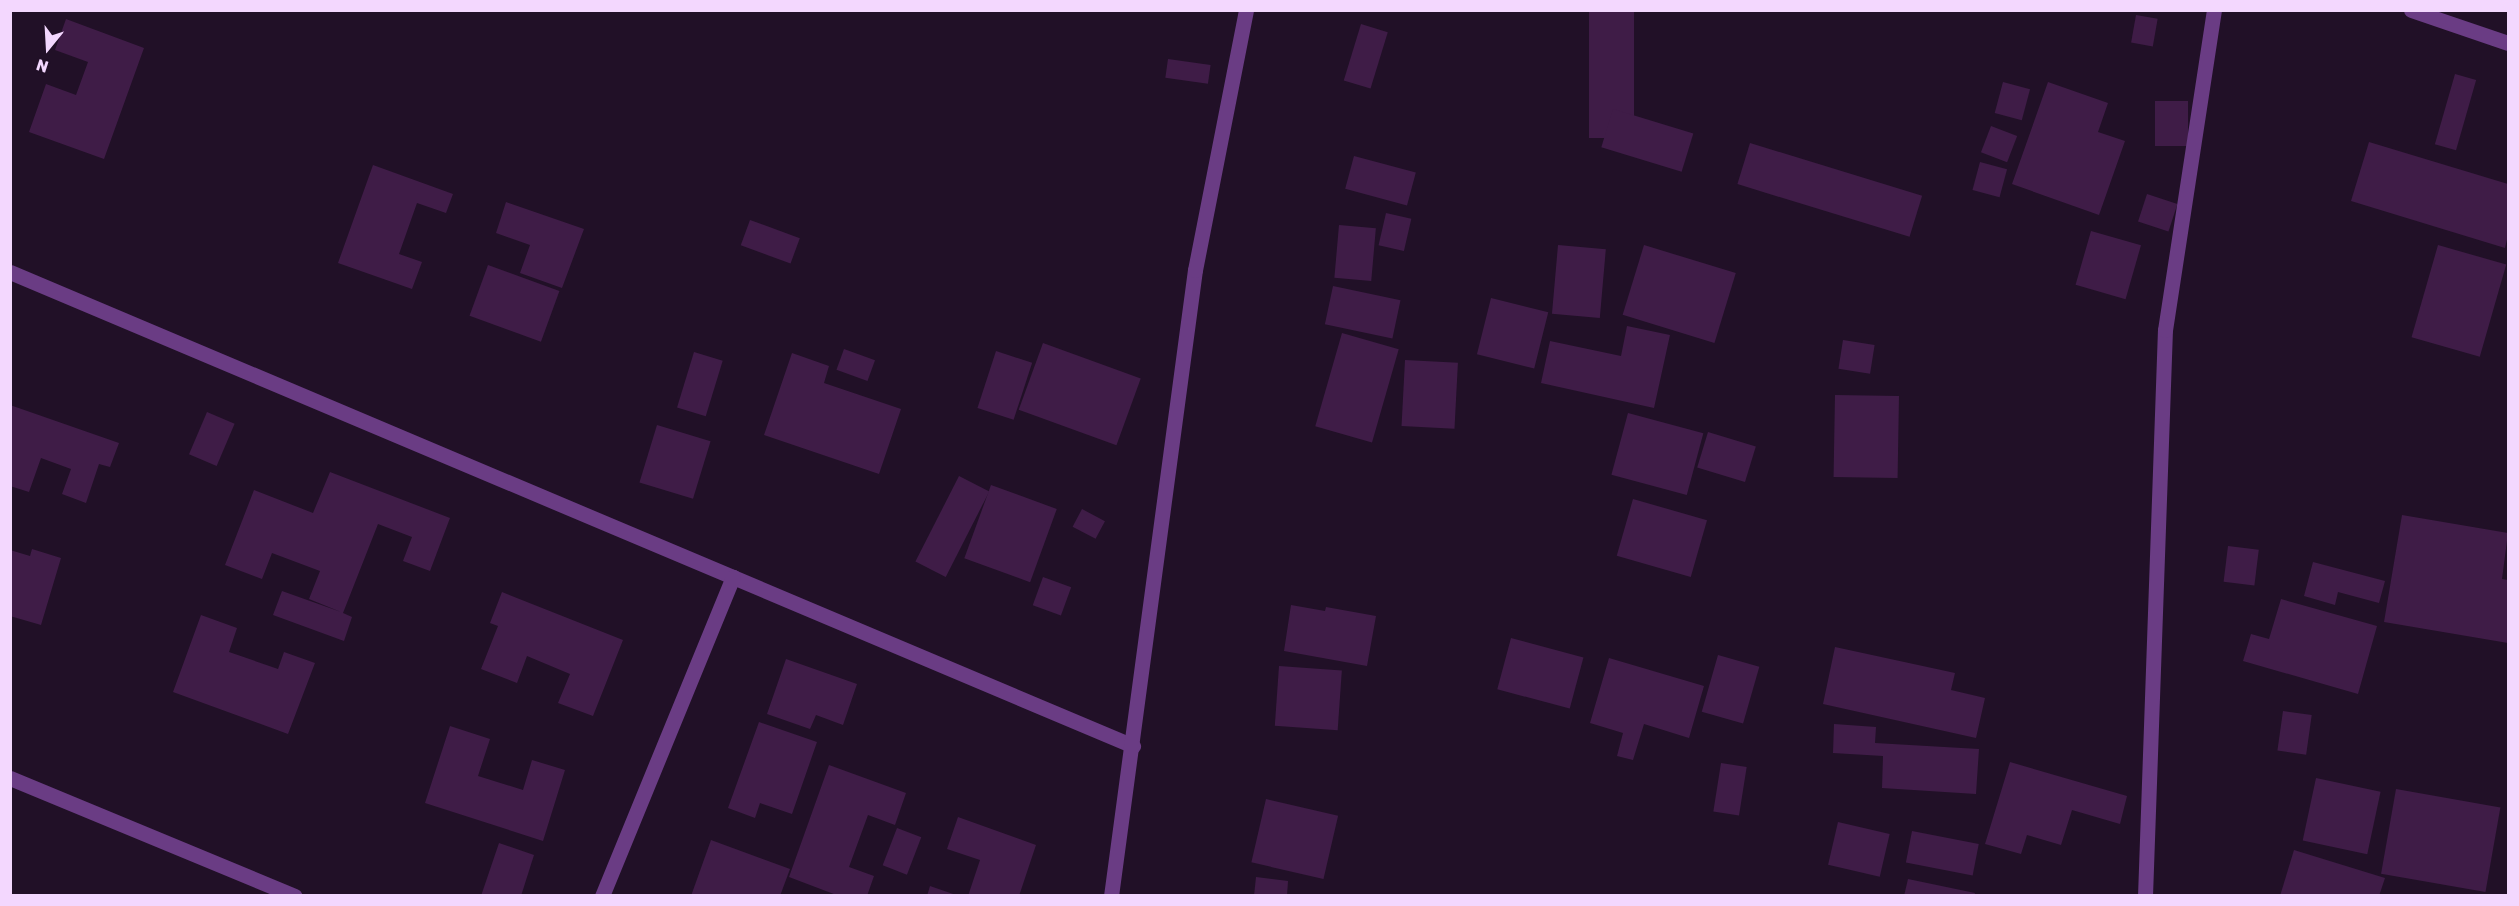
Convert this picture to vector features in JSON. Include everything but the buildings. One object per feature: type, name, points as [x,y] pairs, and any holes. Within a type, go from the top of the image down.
[{"type":"street","points":[[1111,896],[1195,270],[1246,10]]},
{"type":"street","points":[[2145,896],[2165,330],[2214,10]]},
{"type":"street","points":[[2411,10],[2508,43]]},
{"type":"street","points":[[10,272],[1132,746]]},
{"type":"street","points":[[602,896],[733,577]]},
{"type":"street","points":[[10,778],[295,896]]}]
